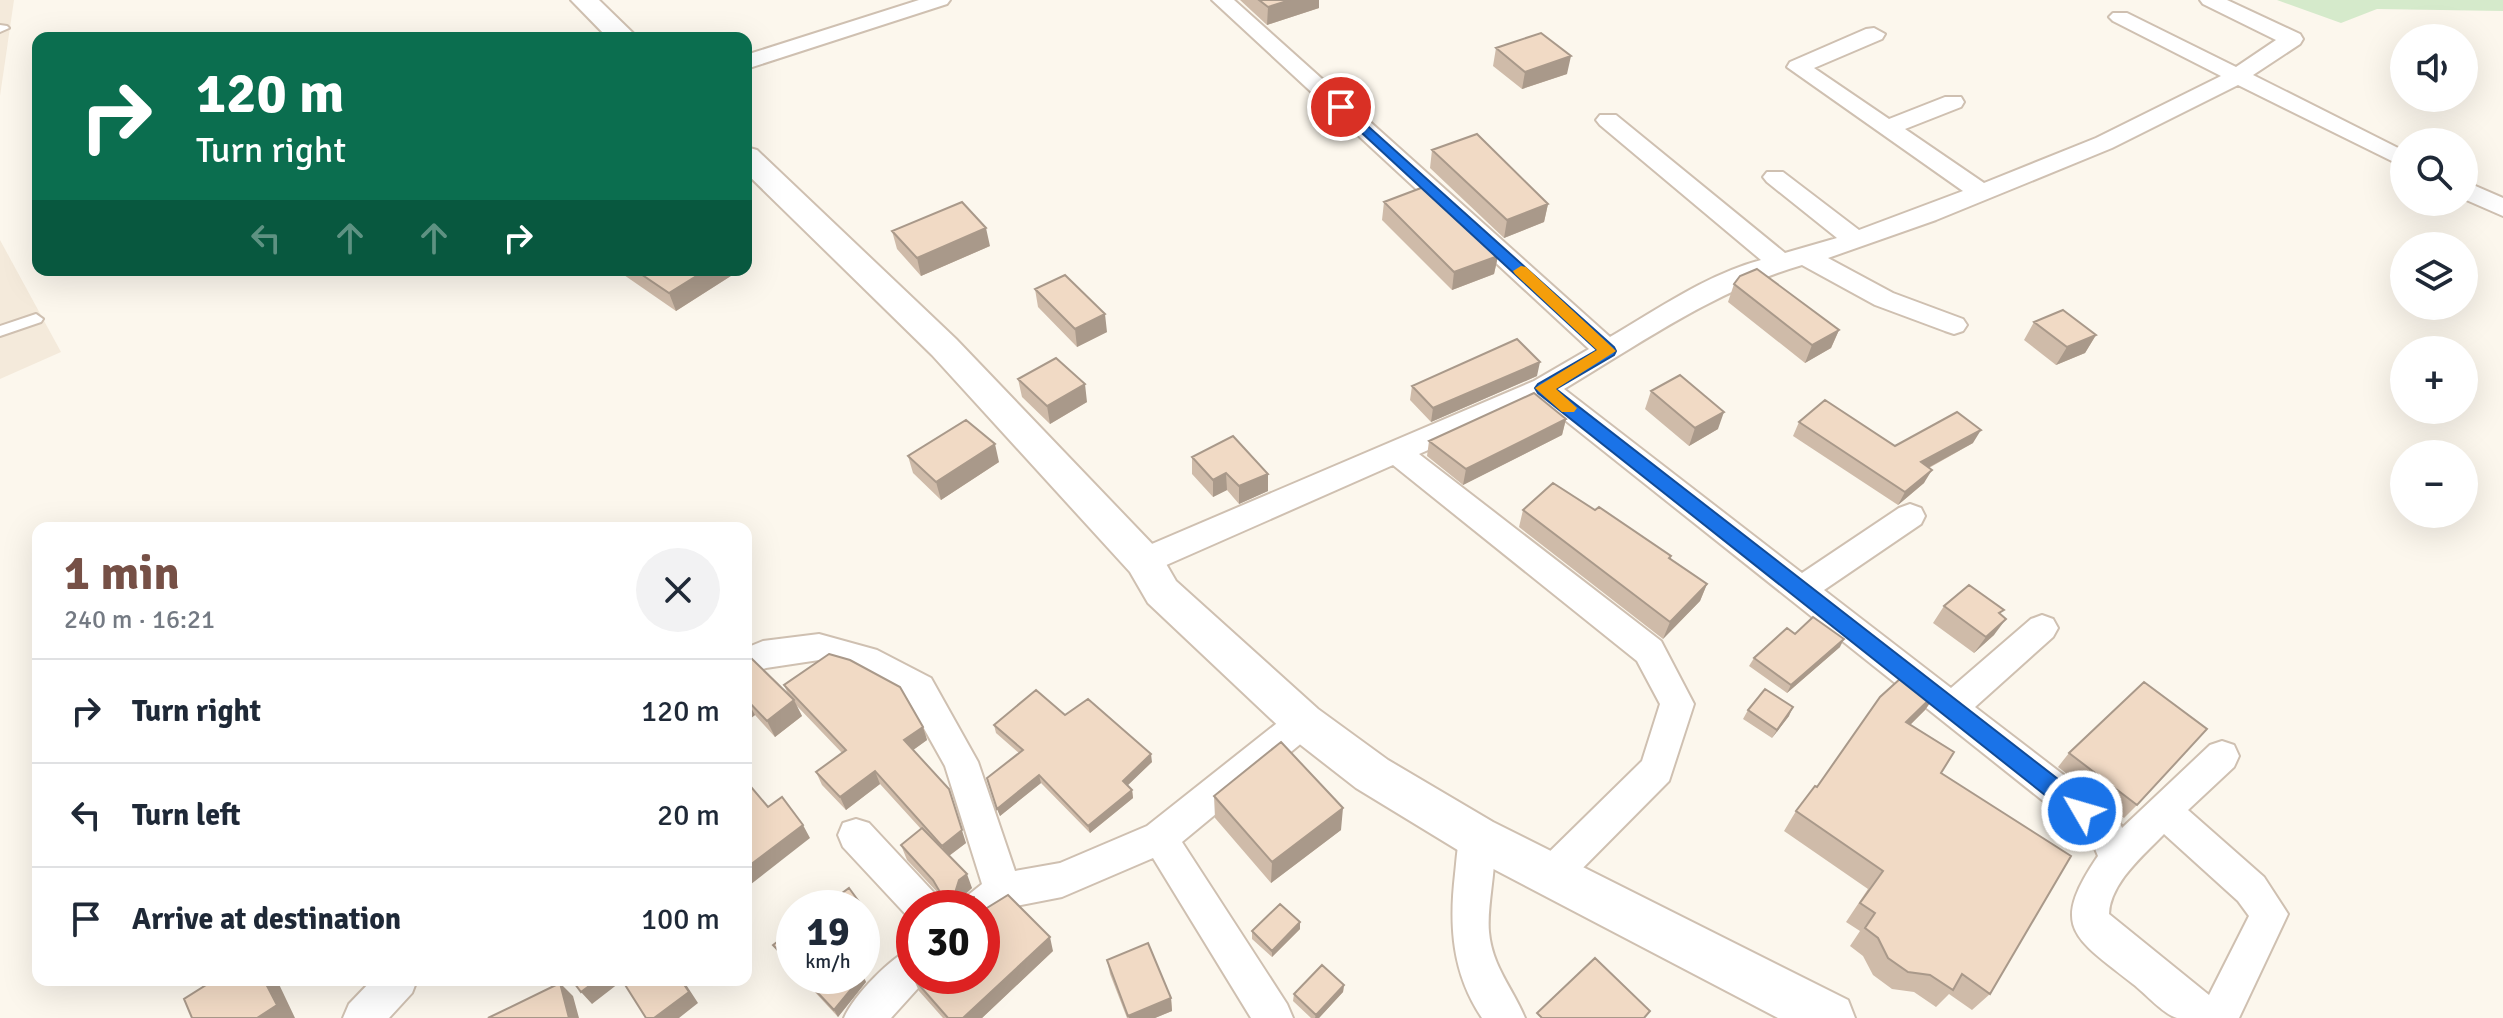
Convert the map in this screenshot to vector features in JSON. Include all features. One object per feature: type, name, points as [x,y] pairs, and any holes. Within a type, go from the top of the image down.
[{"type":"street","points":[[584,0],[618,32]]},
{"type":"street","points":[[752,60],[940,0]]},
{"type":"street","points":[[1222,0],[1608,351]]},
{"type":"street","points":[[1144,561],[1544,388],[1704,294],[1749,272],[1856,240],[2104,143],[2235,78],[2292,39],[2210,0]]},
{"type":"street","points":[[2120,17],[2235,78],[2390,153]]},
{"type":"street","points":[[1874,34],[1798,67],[1981,192]]},
{"type":"street","points":[[1887,128],[1953,102]]},
{"type":"street","points":[[1608,120],[1792,260],[1954,325]]},
{"type":"street","points":[[752,162],[944,347],[1144,561],[1162,592],[1303,722],[1372,774],[1477,837],[1830,1018]]},
{"type":"street","points":[[1775,177],[1856,240]]},
{"type":"street","points":[[2478,196],[2503,208]]},
{"type":"street","points":[[1544,388],[2104,828],[2117,859]]},
{"type":"street","points":[[1397,453],[1649,651],[1677,704],[1657,770],[1550,876]]},
{"type":"street","points":[[1801,590],[1910,516]]},
{"type":"street","points":[[1951,708],[2042,628]]},
{"type":"street","points":[[752,660],[763,655],[819,647],[865,660],[919,688],[961,762],[990,890]]},
{"type":"street","points":[[1000,897],[1062,880],[1160,838],[1303,722]]},
{"type":"street","points":[[2207,1018],[2113,944],[2090,921],[2091,898],[2117,859],[2163,810],[2222,756]]},
{"type":"street","points":[[2163,810],[2251,889],[2269,914],[2256,948],[2219,1018]]},
{"type":"street","points":[[856,835],[907,890]]},
{"type":"street","points":[[1477,837],[1468,937],[1490,998],[1505,1018]]},
{"type":"street","points":[[1160,838],[1273,1018]]},
{"type":"street","points":[[864,1018],[896,985]]},
{"type":"street","points":[[363,1018],[392,986]]},
{"type":"lane","points":[[0,331],[36,319]]},
{"type":"shaded area","points":[[0,0],[14,0],[0,96]]},
{"type":"shaded area","points":[[0,240],[61,352],[0,379]]},
{"type":"green space","points":[[2277,0],[2503,0],[2503,11],[2377,9],[2341,23]]},
{"type":"building","points":[[1259,0],[1290,0],[1268,7]]},
{"type":"building","points":[[1541,33],[1571,56],[1525,72],[1496,48]]},
{"type":"building","points":[[1477,134],[1548,204],[1507,220],[1432,150]]},
{"type":"building","points":[[1429,185],[1479,231],[1474,233],[1498,256],[1454,272],[1384,202]]},
{"type":"building","points":[[962,202],[986,228],[917,258],[892,231]]},
{"type":"building","points":[[1757,269],[1839,330],[1812,345],[1734,284],[1740,276]]},
{"type":"building","points":[[1065,275],[1105,314],[1075,329],[1035,289]]},
{"type":"building","points":[[644,276],[696,276],[669,293]]},
{"type":"building","points":[[2063,310],[2096,335],[2067,347],[2034,322]]},
{"type":"building","points":[[1517,339],[1540,362],[1433,408],[1412,386]]},
{"type":"building","points":[[1056,358],[1085,384],[1047,406],[1018,379]]},
{"type":"building","points":[[1680,375],[1724,412],[1695,428],[1651,391]]},
{"type":"building","points":[[1534,393],[1566,419],[1466,469],[1429,441]]},
{"type":"building","points":[[1825,400],[1895,446],[1957,412],[1981,430],[1921,462],[1932,470],[1905,492],[1799,422]]},
{"type":"building","points":[[966,420],[995,444],[936,482],[908,456]]},
{"type":"building","points":[[1233,436],[1268,474],[1239,486],[1226,473],[1213,480],[1192,457]]},
{"type":"building","points":[[1553,483],[1595,510],[1599,507],[1707,584],[1670,622],[1523,510]]},
{"type":"building","points":[[1969,585],[2004,610],[1999,613],[2006,619],[1986,637],[1944,606]]},
{"type":"building","points":[[1813,617],[1844,639],[1791,685],[1754,658],[1787,628],[1795,634]]},
{"type":"building","points":[[829,654],[850,660],[900,687],[923,727],[904,740],[949,789],[962,830],[942,846],[875,771],[840,797],[816,772],[846,750],[784,685]]},
{"type":"building","points":[[752,659],[794,700],[767,721],[752,705]]},
{"type":"building","points":[[1912,668],[1939,690],[1906,722],[1954,752],[1941,773],[2071,856],[1990,994],[1962,974],[1953,990],[1930,975],[1908,972],[1888,958],[1878,938],[1865,928],[1875,913],[1860,903],[1883,871],[1796,811],[1817,787],[1880,697]]},
{"type":"building","points":[[2144,682],[2207,729],[2137,805],[2069,753]]},
{"type":"building","points":[[1765,689],[1793,707],[1777,730],[1748,710]]},
{"type":"building","points":[[1036,690],[1065,715],[1088,699],[1151,754],[1123,781],[1132,790],[1088,826],[1039,775],[997,809],[987,778],[1023,750],[994,725]]},
{"type":"building","points":[[1281,742],[1343,808],[1272,862],[1214,796]]},
{"type":"building","points":[[752,788],[768,807],[782,797],[803,825],[752,863]]},
{"type":"building","points":[[922,828],[967,874],[959,880],[956,890],[939,890],[901,845]]},
{"type":"building","points":[[1008,895],[1050,937],[1000,984],[1000,900]]},
{"type":"building","points":[[1280,904],[1300,922],[1272,951],[1252,931]]},
{"type":"building","points":[[1148,943],[1171,998],[1128,1016],[1107,960]]},
{"type":"building","points":[[1595,958],[1650,1011],[1644,1018],[1542,1018],[1537,1013]]},
{"type":"building","points":[[1322,965],[1344,985],[1316,1015],[1294,994]]},
{"type":"building","points":[[205,986],[267,986],[277,1005],[257,1018],[192,1018],[184,999]]},
{"type":"building","points":[[554,986],[561,986],[569,1018],[488,1018]]},
{"type":"building","points":[[626,986],[685,986],[689,992],[654,1018],[646,1018]]},
{"type":"building","points":[[819,994],[847,994],[834,1010]]},
{"type":"building","points":[[927,994],[989,994],[963,1018],[948,1018]]},
{"type":"slow traffic","points":[[1521,271],[1608,351],[1544,388],[1568,408]]},
{"type":"route","points":[[1341,107],[1608,351],[1544,388],[2082,811]]}]
